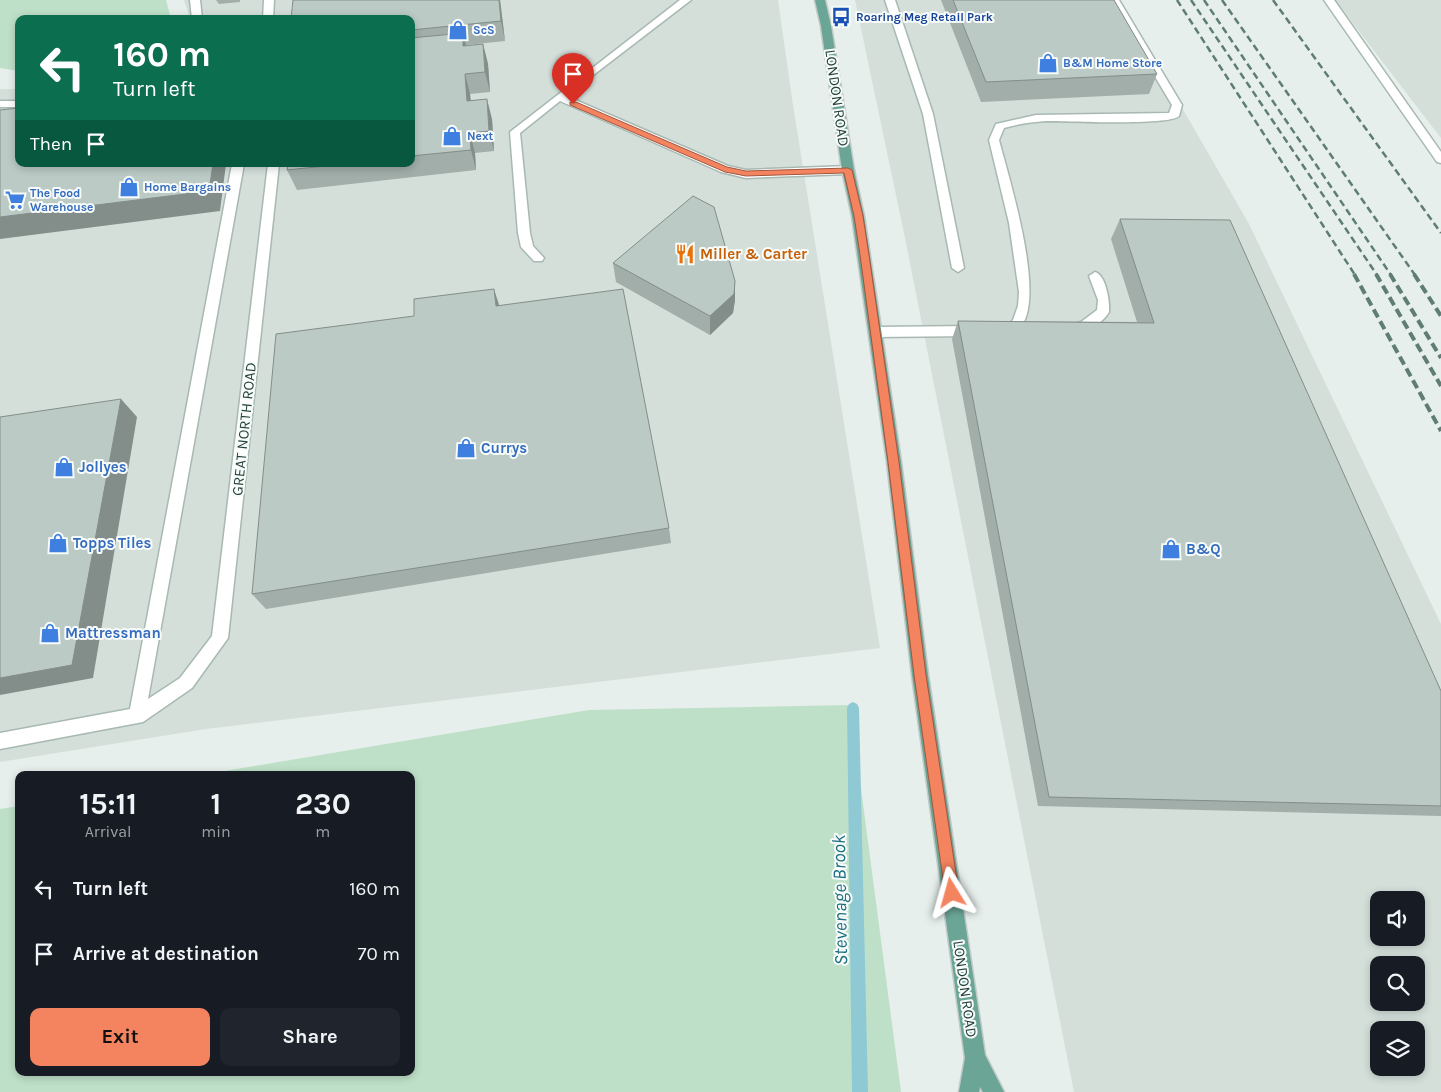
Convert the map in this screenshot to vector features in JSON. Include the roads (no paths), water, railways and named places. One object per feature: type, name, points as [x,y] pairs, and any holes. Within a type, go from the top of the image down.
[{"type":"main road","name":"LONDON ROAD","points":[[820,0],[826,26],[848,170],[858,216],[875,332],[920,675],[975,1058],[969,1092]]},
{"type":"main road","name":"LONDON ROAD","points":[[975,1058],[994,1092]]},
{"type":"lane","points":[[195,0],[197,15]]},
{"type":"lane","points":[[268,0],[268,15]]},
{"type":"lane","points":[[538,258],[527,247],[524,233],[515,132],[686,0]]},
{"type":"lane","points":[[890,0],[928,114],[958,268]]},
{"type":"lane","points":[[998,330],[1018,323],[1024,306],[1025,292],[1016,223],[994,140],[1000,126],[1012,122],[1053,118],[1151,119],[1174,116],[1178,105],[1114,0]]},
{"type":"lane","points":[[1329,0],[1441,160]]},
{"type":"lane","points":[[559,98],[725,169],[746,174],[848,170]]},
{"type":"lane","points":[[0,104],[15,104]]},
{"type":"lane","points":[[0,741],[137,716],[237,167]]},
{"type":"lane","name":"GREAT NORTH ROAD","points":[[137,716],[186,683],[220,638],[274,167]]},
{"type":"lane","points":[[1057,330],[1085,326],[1103,312],[1104,300],[1095,276]]},
{"type":"lane","points":[[875,332],[1027,330]]},
{"type":"waterway","name":"Stevenage Brook","points":[[853,708],[860,1092]]},
{"type":"railway","points":[[1177,0],[1355,275]]},
{"type":"railway","points":[[1191,0],[1377,275]]},
{"type":"railway","points":[[1204,0],[1391,275]]},
{"type":"railway","points":[[1222,0],[1415,275]]},
{"type":"railway","points":[[1273,0],[1441,233]]},
{"type":"railway","points":[[1354,274],[1441,431]]},
{"type":"railway","points":[[1376,274],[1441,386]]},
{"type":"railway","points":[[1390,274],[1441,358]]},
{"type":"railway","points":[[1414,274],[1441,316]]},
{"type":"place","name":"Roaring Meg Retail Park","points":[[841,17]]},
{"type":"place","name":"ScS","points":[[458,30]]},
{"type":"place","name":"B&M Home Store","points":[[1048,63]]},
{"type":"place","name":"Next","points":[[452,136]]},
{"type":"place","name":"Home Bargains","points":[[129,187]]},
{"type":"place","name":"The Food Warehouse","points":[[15,200]]},
{"type":"place","name":"Miller & Carter","points":[[685,254]]},
{"type":"place","name":"Currys","points":[[466,448]]},
{"type":"place","name":"Jollyes","points":[[64,467]]},
{"type":"place","name":"Topps Tiles","points":[[58,543]]},
{"type":"place","name":"B&Q","points":[[1171,549]]},
{"type":"place","name":"Mattressman","points":[[50,633]]}]
